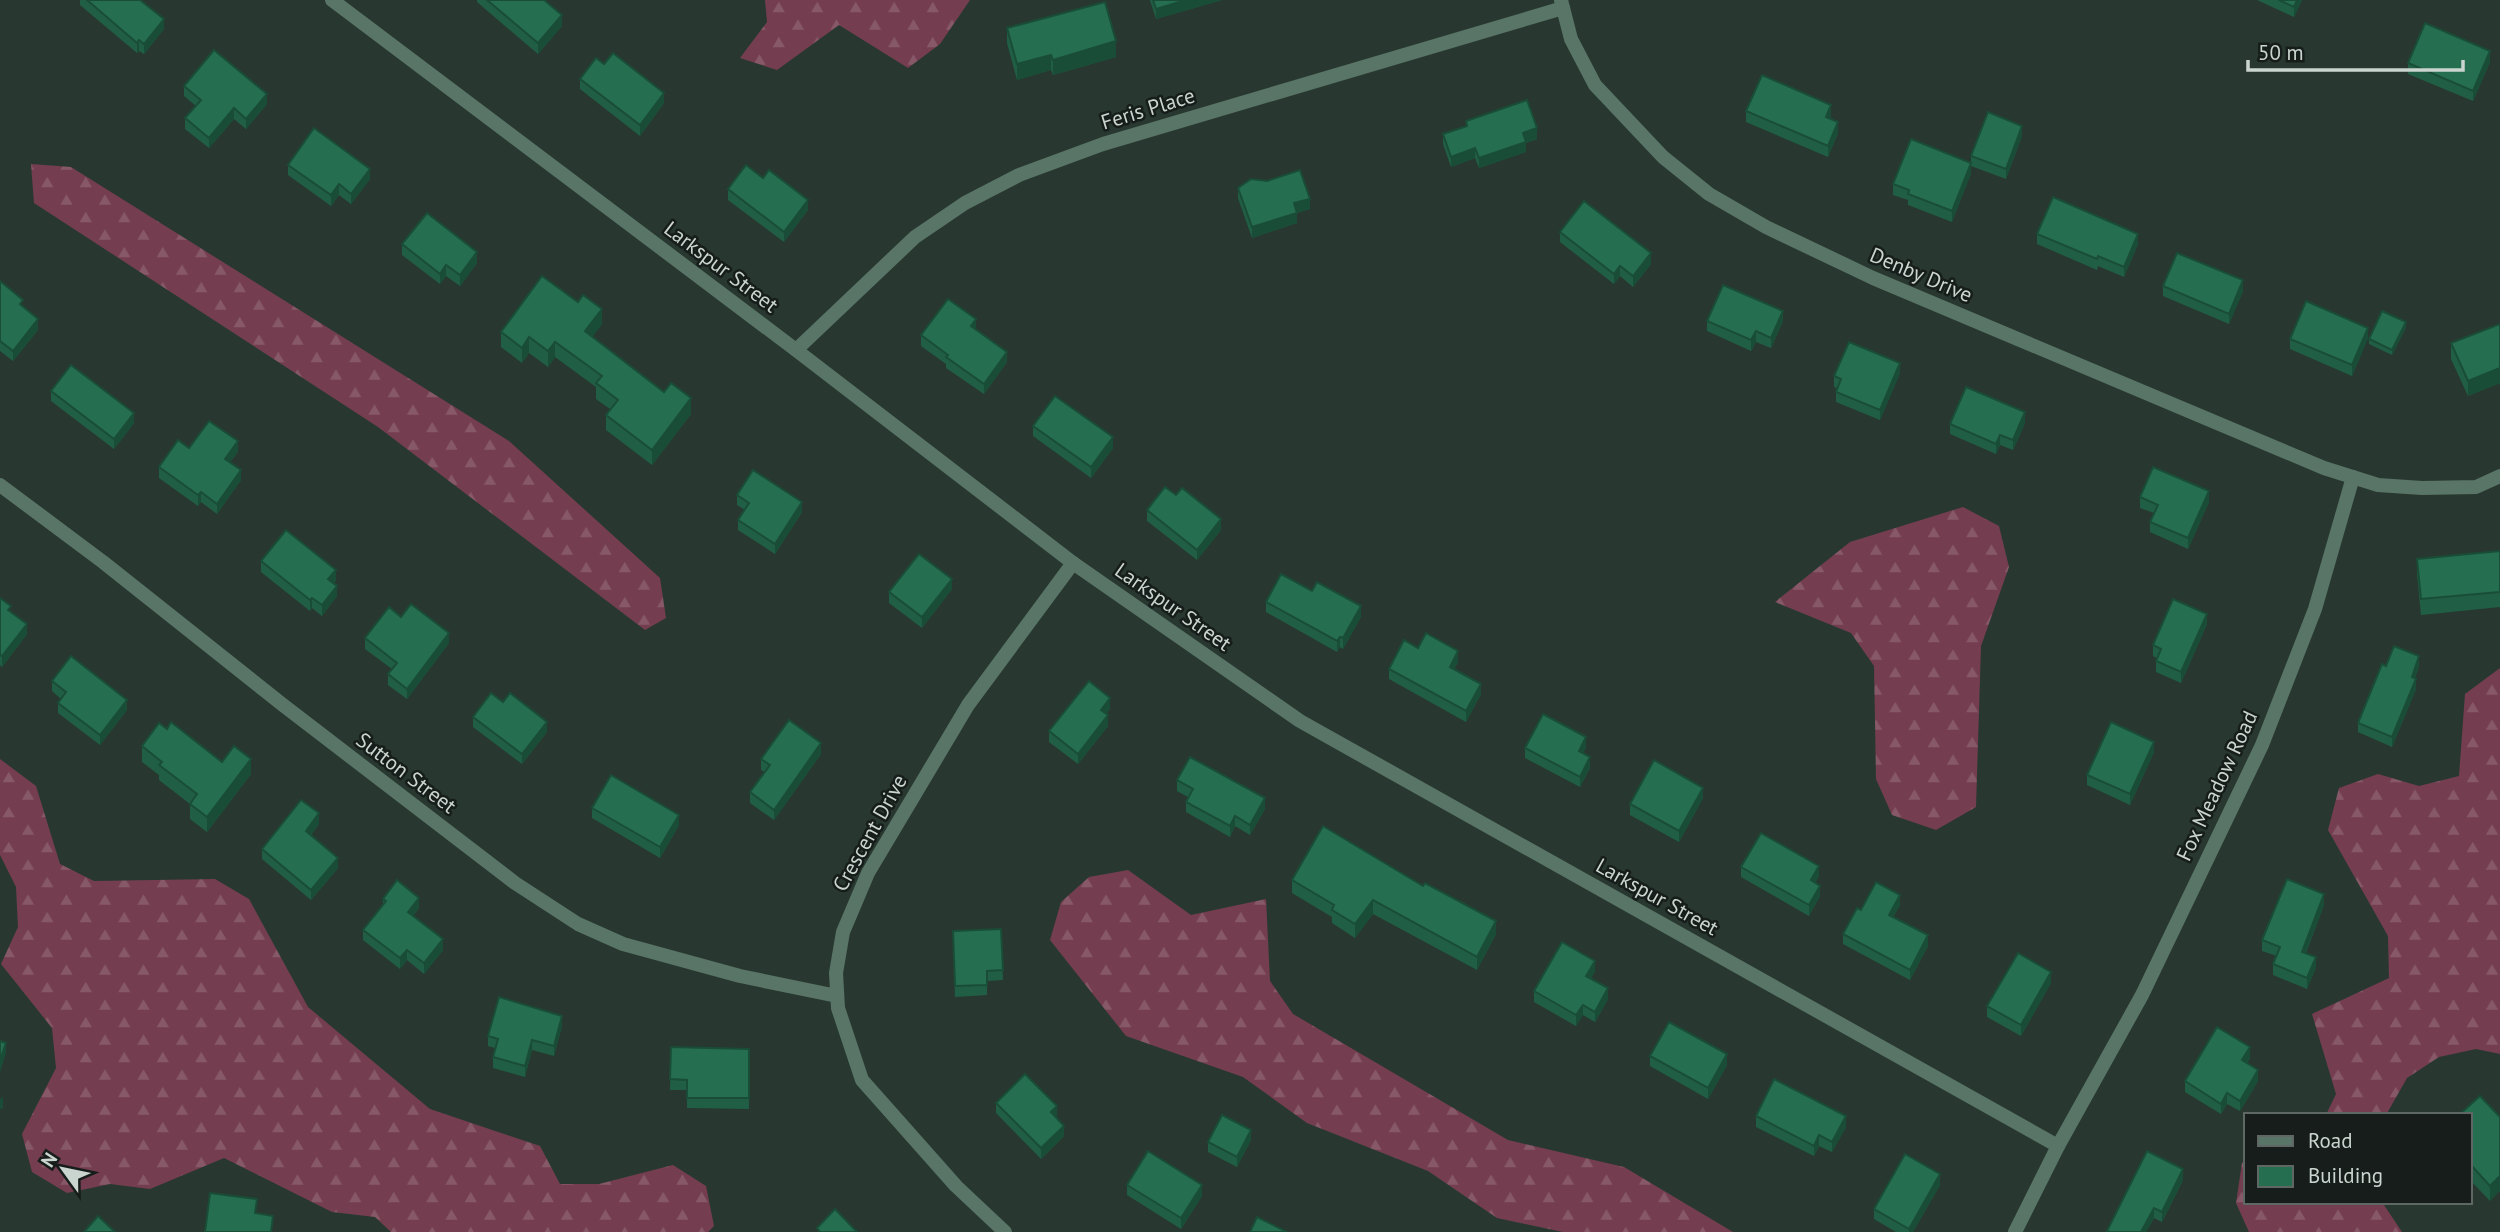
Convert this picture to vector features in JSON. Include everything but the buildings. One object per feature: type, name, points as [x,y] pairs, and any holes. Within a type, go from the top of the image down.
[{"type":"street","name":"Larkspur Street","points":[[331,0],[796,350],[1073,564],[1300,721],[2058,1146]]},
{"type":"street","name":"Feris Place","points":[[796,350],[915,237],[965,203],[1019,175],[1103,144],[1562,4]]},
{"type":"street","name":"Denby Drive","points":[[1562,4],[1571,38],[1594,85],[1663,157],[1709,194],[1766,227],[1873,278],[2324,468],[2353,477]]},
{"type":"street","points":[[2353,477],[2378,485],[2422,488],[2476,486],[2500,476]]},
{"type":"street","name":"Fox Meadow Road","points":[[2015,1232],[2058,1146],[2142,995],[2262,745],[2315,609],[2353,477]]},
{"type":"street","name":"Sutton Street","points":[[0,485],[515,883],[578,924],[623,944],[714,969],[837,996]]},
{"type":"street","name":"Crescent Drive","points":[[1004,1232],[956,1186],[862,1080],[838,1008],[836,973],[843,932],[868,873],[968,705],[1073,564]]},
{"type":"green space","points":[[765,0],[970,0],[940,44],[908,68],[839,25],[777,70],[740,58],[767,22]]},
{"type":"green space","points":[[31,164],[71,167],[509,441],[660,578],[666,618],[645,630],[378,427],[34,203]]},
{"type":"green space","points":[[1963,507],[1999,526],[2009,567],[1981,646],[1976,807],[1936,830],[1892,815],[1876,779],[1874,666],[1851,633],[1775,602],[1850,542]]},
{"type":"green space","points":[[2500,668],[2500,1054],[2476,1049],[2439,1057],[2407,1078],[2387,1113],[2327,1113],[2336,1094],[2312,1014],[2389,978],[2388,936],[2328,830],[2339,788],[2378,774],[2419,786],[2459,776],[2465,694]]},
{"type":"green space","points":[[0,759],[36,786],[60,864],[94,881],[215,879],[249,899],[308,1007],[430,1109],[540,1146],[560,1184],[599,1184],[673,1165],[706,1186],[714,1226],[708,1232],[391,1232],[375,1217],[332,1212],[224,1158],[150,1189],[110,1184],[67,1193],[32,1172],[22,1134],[56,1068],[52,1028],[1,964],[18,927],[16,887],[0,855]]},
{"type":"green space","points":[[1128,870],[1191,915],[1266,899],[1270,981],[1293,1014],[1508,1140],[1624,1167],[1733,1232],[1563,1232],[1497,1218],[1428,1171],[1307,1123],[1243,1077],[1126,1036],[1050,940],[1061,902],[1089,877]]},
{"type":"green space","points":[[2244,1162],[2244,1204],[2383,1204],[2402,1232],[2249,1232],[2236,1203]]}]
